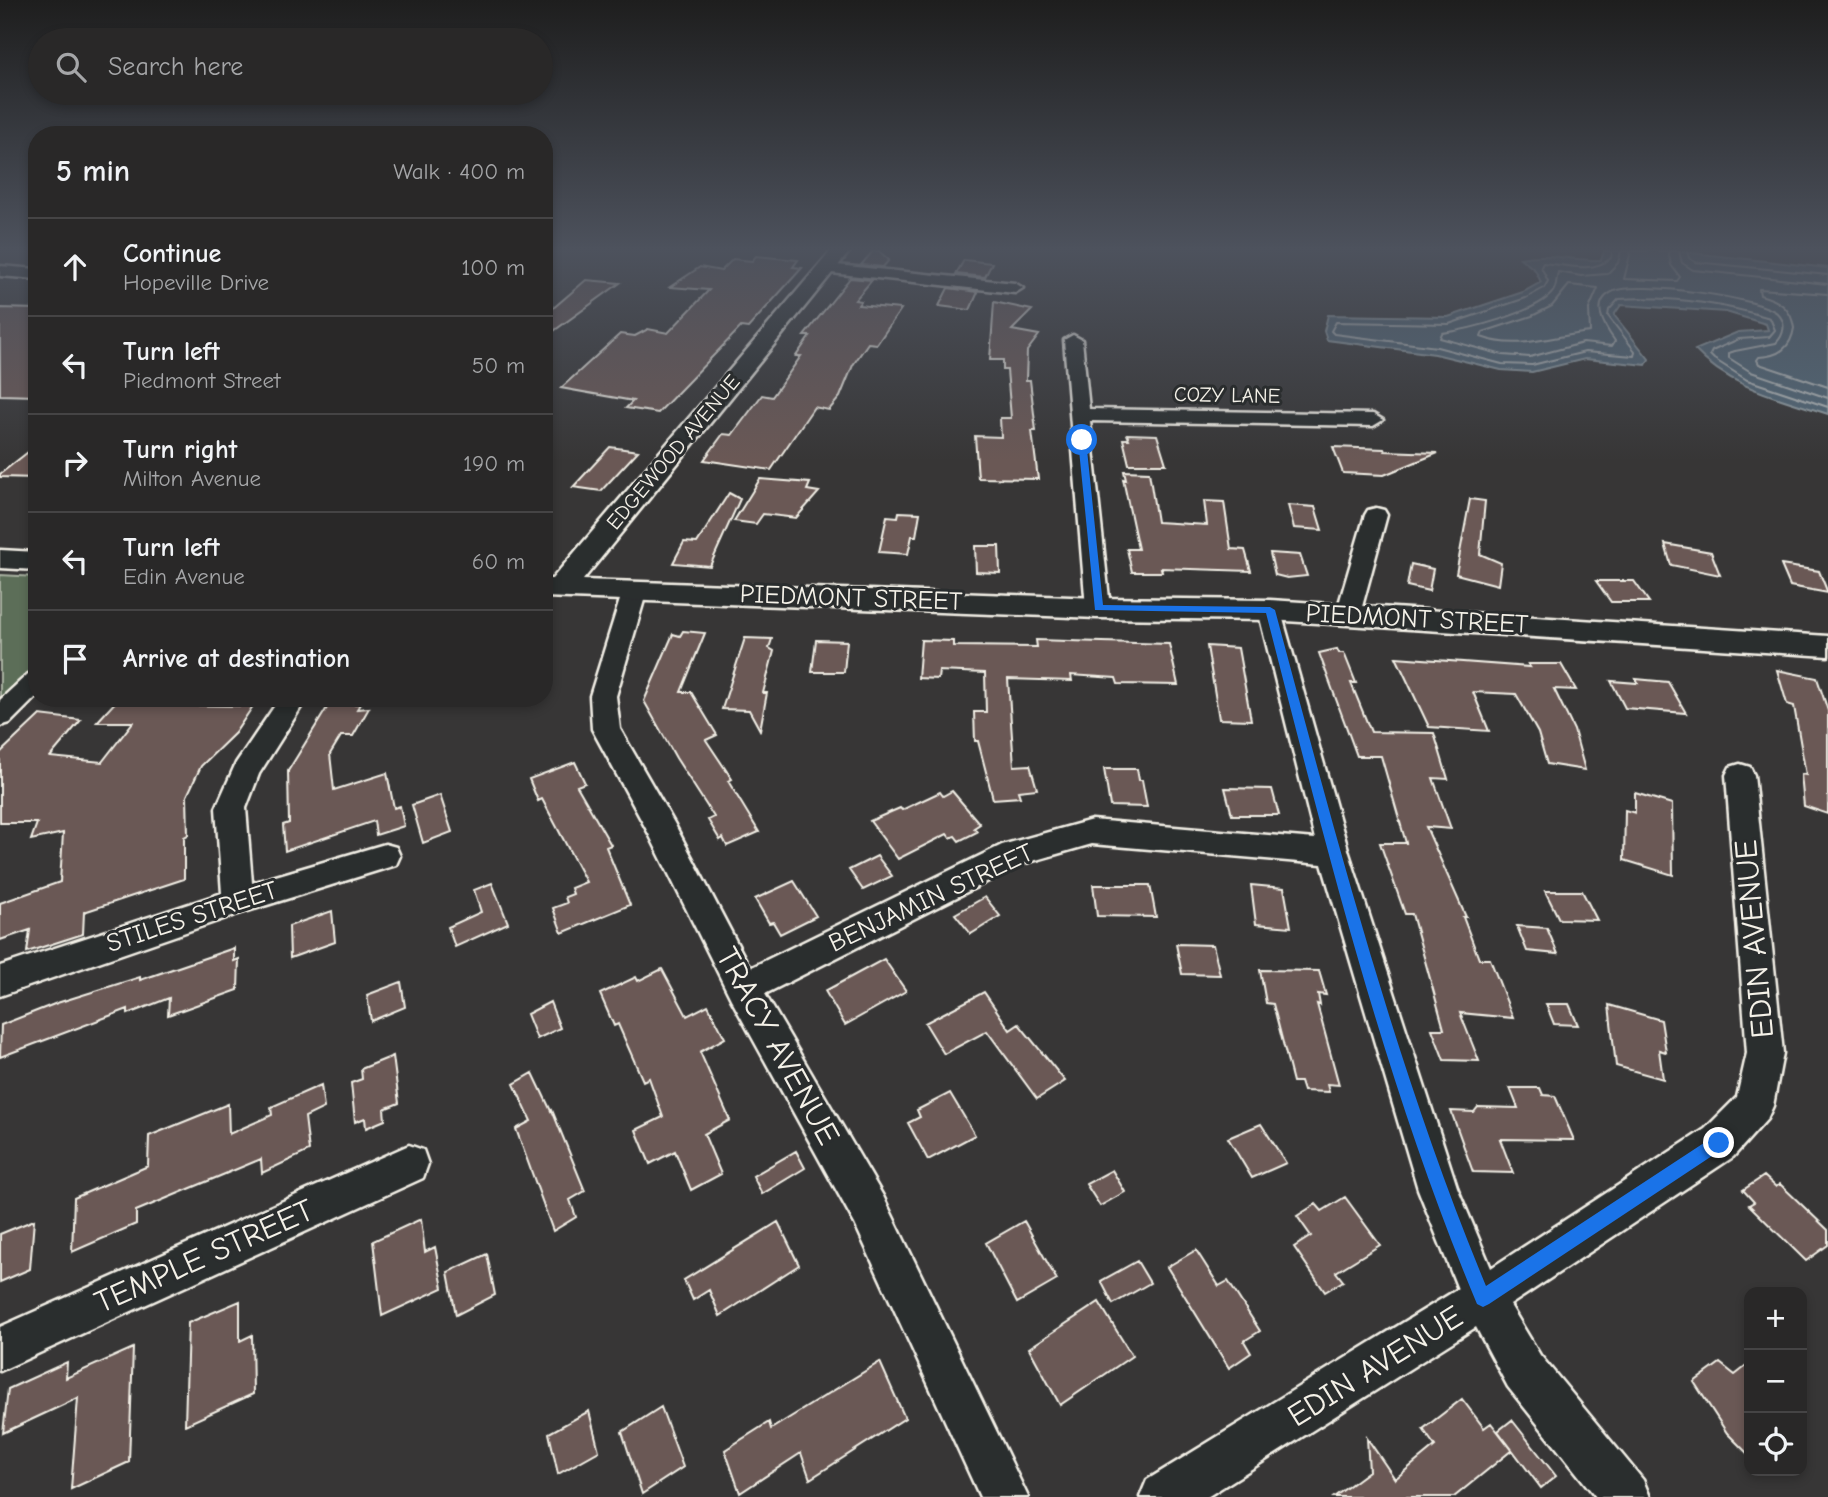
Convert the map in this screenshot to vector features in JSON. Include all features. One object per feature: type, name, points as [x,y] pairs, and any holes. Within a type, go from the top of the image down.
[{"type":"street","name":"EDGEWOOD AVENUE","points":[[553,588],[782,321]]},
{"type":"street","points":[[1073,341],[1098,608]]},
{"type":"street","name":"COZY LANE","points":[[1080,415],[1373,420]]},
{"type":"street","points":[[1348,614],[1376,515]]},
{"type":"street","points":[[0,559],[28,561]]},
{"type":"street","name":"PIEDMONT STREET","points":[[553,589],[1098,608],[1270,610],[1828,646]]},
{"type":"street","name":"TRACY AVENUE","points":[[635,590],[603,696],[606,729],[663,831],[743,988],[869,1210],[1004,1497]]},
{"type":"street","points":[[1270,610],[1334,853],[1438,1189],[1483,1298],[1524,1371],[1626,1497]]},
{"type":"street","points":[[0,716],[28,689]]},
{"type":"street","points":[[238,901],[231,808],[246,771],[288,707]]},
{"type":"street","name":"EDIN AVENUE","points":[[1164,1497],[1483,1298],[1719,1143],[1754,1106],[1765,1054],[1740,775]]},
{"type":"street","name":"BENJAMIN STREET","points":[[743,988],[1013,853],[1092,832],[1334,853]]},
{"type":"street","name":"STILES STREET","points":[[0,981],[238,901],[385,856]]},
{"type":"street","name":"TEMPLE STREET","points":[[0,1349],[409,1164]]},
{"type":"green space","points":[[0,575],[28,577],[28,676],[0,703]]},
{"type":"water","points":[[1327,321],[1619,321],[1649,359],[1646,365],[1585,359],[1532,372],[1501,370],[1435,354],[1327,340],[1324,331]]},
{"type":"water","points":[[1756,321],[1828,321],[1828,414],[1740,383],[1709,363],[1695,350],[1738,332],[1768,330],[1766,324]]},
{"type":"building","points":[[0,321],[28,321],[28,396],[0,395]]},
{"type":"building","points":[[553,321],[568,321],[553,331]]},
{"type":"building","points":[[680,321],[754,321],[748,328],[741,327],[658,413],[626,408],[633,401],[561,388],[620,334],[635,336],[648,329],[668,333]]},
{"type":"building","points":[[816,321],[893,321],[877,344],[868,343],[853,365],[840,397],[829,410],[814,407],[771,470],[704,460],[723,434],[732,435],[762,395],[772,397],[801,356],[796,356],[810,336],[804,336]]},
{"type":"building","points":[[993,321],[1021,321],[1012,330],[1039,335],[1027,351],[1026,380],[1030,380],[1036,431],[1032,431],[1038,479],[978,478],[975,436],[1001,437],[1000,418],[1011,418],[1007,370],[1003,370],[1003,360],[990,360]]},
{"type":"building","points":[[1127,434],[1157,435],[1166,464],[1129,464],[1123,439],[1129,439]]},
{"type":"building","points":[[610,447],[638,451],[601,491],[573,487]]},
{"type":"building","points":[[1333,447],[1438,453],[1384,475],[1343,473]]},
{"type":"building","points":[[28,452],[28,478],[0,477],[0,474]]},
{"type":"building","points":[[1124,471],[1149,472],[1157,522],[1207,525],[1204,501],[1224,502],[1231,549],[1245,550],[1251,571],[1161,568],[1162,572],[1132,572],[1127,549],[1138,549],[1123,479],[1126,480]]},
{"type":"building","points":[[760,479],[810,483],[807,490],[819,492],[796,518],[763,514],[756,524],[734,521]]},
{"type":"building","points":[[729,493],[740,499],[710,566],[673,563],[684,542],[697,543]]},
{"type":"building","points":[[1470,499],[1485,501],[1480,554],[1501,563],[1498,585],[1456,574]]},
{"type":"building","points":[[1288,505],[1315,507],[1322,530],[1294,528]]},
{"type":"building","points":[[899,512],[920,513],[916,536],[912,536],[908,554],[879,552],[887,516],[898,517]]},
{"type":"building","points":[[1665,544],[1711,552],[1720,575],[1671,565]]},
{"type":"building","points":[[975,546],[999,546],[1000,573],[976,572]]},
{"type":"building","points":[[1270,553],[1300,555],[1307,576],[1287,578],[1275,575]]},
{"type":"building","points":[[1411,564],[1433,569],[1429,591],[1407,586]]},
{"type":"building","points":[[1781,565],[1819,571],[1828,593],[1790,586]]},
{"type":"building","points":[[1596,581],[1634,581],[1649,602],[1611,602]]},
{"type":"building","points":[[683,631],[705,633],[681,692],[691,692],[717,735],[706,740],[732,779],[728,781],[759,832],[727,846],[723,838],[720,840],[708,820],[714,817],[644,701],[673,634],[680,636]]},
{"type":"building","points":[[745,638],[772,639],[769,648],[774,651],[763,693],[767,693],[760,730],[749,710],[722,709]]},
{"type":"building","points":[[816,640],[847,641],[844,672],[812,672]]},
{"type":"building","points":[[921,640],[953,641],[953,646],[1037,647],[1036,640],[1169,644],[1178,685],[1118,684],[1116,678],[1071,675],[1072,681],[1008,679],[1014,766],[1030,765],[1037,789],[1018,791],[1020,797],[993,799],[978,741],[975,741],[974,712],[986,712],[985,673],[939,671],[938,679],[918,678]]},
{"type":"building","points":[[1207,646],[1238,648],[1251,720],[1219,719]]},
{"type":"building","points":[[1337,649],[1339,653],[1344,653],[1356,683],[1351,683],[1371,732],[1434,733],[1448,779],[1433,778],[1451,829],[1426,827],[1466,917],[1463,917],[1479,959],[1490,959],[1513,1018],[1460,1013],[1479,1061],[1444,1060],[1432,1029],[1444,1029],[1412,914],[1405,914],[1380,843],[1406,843],[1381,756],[1357,756],[1319,653]]},
{"type":"building","points":[[1396,657],[1530,667],[1528,664],[1561,664],[1576,690],[1554,689],[1574,730],[1585,770],[1547,764],[1538,733],[1516,694],[1473,692],[1489,731],[1429,727]]},
{"type":"building","points":[[1777,670],[1817,678],[1828,711],[1828,814],[1804,806],[1801,774],[1806,775],[1794,706],[1787,704]]},
{"type":"building","points":[[1636,679],[1668,682],[1686,713],[1625,708],[1611,681],[1638,683]]},
{"type":"building","points":[[111,707],[252,707],[235,733],[201,766],[187,796],[188,835],[184,837],[184,879],[84,912],[83,934],[27,952],[30,930],[0,940],[0,903],[60,882],[63,833],[31,840],[37,823],[0,823],[0,753],[40,715],[81,720],[50,757],[102,762],[133,722],[97,722]]},
{"type":"building","points":[[328,707],[369,708],[353,736],[341,736],[330,754],[334,790],[387,773],[394,808],[400,806],[404,826],[376,835],[374,821],[285,851],[283,825],[289,823],[288,771]]},
{"type":"building","points":[[575,762],[585,783],[577,786],[611,845],[606,847],[630,905],[562,933],[553,908],[567,903],[565,897],[573,894],[571,888],[586,882],[542,799],[538,801],[529,779]]},
{"type":"building","points":[[1104,769],[1137,769],[1147,807],[1110,806]]},
{"type":"building","points":[[1225,788],[1272,789],[1279,815],[1232,815]]},
{"type":"building","points":[[952,791],[980,824],[974,828],[977,832],[959,841],[955,836],[950,838],[947,834],[898,859],[870,821],[940,792],[943,796]]},
{"type":"building","points":[[1635,793],[1672,804],[1673,875],[1624,860],[1625,810],[1635,813]]},
{"type":"building","points":[[440,795],[452,832],[423,843],[412,805]]},
{"type":"building","points":[[877,856],[892,876],[863,890],[849,870]]},
{"type":"building","points":[[794,881],[816,916],[780,934],[773,922],[769,923],[755,899]]},
{"type":"building","points":[[492,883],[508,923],[455,947],[448,927],[481,912],[474,890]]},
{"type":"building","points":[[1093,885],[1150,885],[1156,917],[1097,916]]},
{"type":"building","points":[[1251,885],[1284,888],[1291,927],[1256,924]]},
{"type":"building","points":[[1545,891],[1582,891],[1597,920],[1559,919]]},
{"type":"building","points":[[985,897],[1000,916],[971,934],[955,914]]},
{"type":"building","points":[[332,911],[335,942],[290,958],[289,926]]},
{"type":"building","points":[[1517,926],[1547,928],[1558,954],[1527,951]]},
{"type":"building","points":[[1176,944],[1213,945],[1220,975],[1182,974]]},
{"type":"building","points":[[234,948],[234,961],[239,959],[238,990],[168,1015],[169,998],[128,1014],[128,1009],[0,1057],[1,1025],[57,1003],[140,977],[140,980]]},
{"type":"building","points":[[884,959],[906,991],[845,1025],[825,991]]},
{"type":"building","points":[[662,969],[687,1016],[708,1005],[725,1038],[700,1052],[730,1120],[704,1134],[721,1174],[691,1190],[675,1151],[650,1164],[636,1130],[663,1117],[649,1078],[643,1081],[618,1024],[614,1026],[600,994],[636,977],[638,981]]},
{"type":"building","points":[[1260,970],[1319,971],[1326,995],[1318,994],[1320,1005],[1317,1004],[1339,1085],[1327,1084],[1329,1092],[1303,1091],[1300,1082],[1293,1082],[1273,1004],[1266,1003]]},
{"type":"building","points":[[401,982],[405,1007],[371,1021],[367,995]]},
{"type":"building","points":[[984,992],[1010,1030],[1019,1024],[1065,1081],[1037,1099],[987,1031],[944,1054],[925,1023]]},
{"type":"building","points":[[550,1002],[560,1028],[537,1039],[527,1014]]},
{"type":"building","points":[[1546,1004],[1569,1004],[1578,1025],[1554,1024]]},
{"type":"building","points":[[1609,1005],[1661,1020],[1666,1052],[1659,1050],[1663,1079],[1616,1066]]},
{"type":"building","points":[[393,1056],[399,1103],[384,1109],[385,1120],[366,1128],[365,1118],[355,1122],[351,1083],[362,1079],[361,1069]]},
{"type":"building","points":[[533,1073],[552,1110],[585,1191],[570,1200],[576,1217],[553,1231],[516,1129],[531,1121],[514,1084]]},
{"type":"building","points":[[321,1085],[324,1108],[305,1117],[309,1151],[262,1173],[261,1159],[136,1211],[136,1224],[72,1252],[74,1198],[148,1166],[149,1136],[228,1104],[229,1134],[272,1115],[271,1107]]},
{"type":"building","points":[[1510,1088],[1540,1088],[1543,1095],[1555,1096],[1574,1140],[1500,1139],[1513,1173],[1473,1172],[1451,1111],[1474,1112],[1478,1107],[1518,1108]]},
{"type":"building","points":[[950,1093],[975,1135],[928,1160],[908,1123],[920,1117],[917,1110]]},
{"type":"building","points":[[1261,1124],[1286,1163],[1252,1178],[1228,1138]]},
{"type":"building","points":[[796,1151],[805,1168],[762,1194],[753,1176]]},
{"type":"building","points":[[1112,1170],[1125,1192],[1100,1206],[1086,1184]]},
{"type":"building","points":[[1764,1176],[1776,1187],[1780,1184],[1828,1230],[1828,1245],[1806,1261],[1749,1205],[1754,1202],[1743,1190]]},
{"type":"building","points":[[1345,1197],[1380,1245],[1336,1272],[1343,1281],[1325,1292],[1294,1247],[1311,1236],[1297,1216],[1316,1204],[1322,1211]]},
{"type":"building","points":[[421,1219],[425,1252],[435,1247],[443,1288],[382,1316],[373,1241]]},
{"type":"building","points":[[34,1220],[30,1269],[0,1282],[0,1234]]},
{"type":"building","points":[[1024,1221],[1057,1280],[1017,1303],[986,1243]]},
{"type":"building","points":[[778,1222],[799,1265],[720,1316],[709,1290],[693,1300],[684,1280]]},
{"type":"building","points":[[1196,1250],[1219,1286],[1228,1281],[1260,1331],[1244,1341],[1251,1353],[1229,1368],[1167,1267]]},
{"type":"building","points":[[487,1254],[495,1295],[456,1315],[448,1272]]},
{"type":"building","points":[[1137,1261],[1150,1283],[1113,1304],[1101,1281]]},
{"type":"building","points":[[240,1301],[240,1341],[252,1335],[253,1394],[185,1425],[188,1323]]},
{"type":"building","points":[[1099,1302],[1132,1356],[1060,1405],[1029,1348]]},
{"type":"building","points":[[133,1348],[129,1462],[71,1489],[78,1398],[3,1433],[8,1389],[67,1362],[66,1378]]},
{"type":"building","points":[[880,1362],[905,1418],[810,1479],[801,1453],[740,1493],[725,1450],[769,1422],[771,1429]]},
{"type":"building","points":[[1720,1363],[1735,1375],[1744,1368],[1744,1450],[1727,1433],[1694,1382]]},
{"type":"building","points":[[1462,1399],[1484,1428],[1491,1423],[1512,1450],[1454,1497],[1334,1497],[1369,1471],[1367,1438],[1395,1479],[1435,1446],[1423,1429]]},
{"type":"building","points":[[661,1407],[683,1467],[642,1494],[622,1432]]},
{"type":"building","points":[[589,1411],[599,1451],[558,1474],[549,1433]]},
{"type":"building","points":[[1512,1420],[1556,1476],[1541,1488],[1498,1431]]},
{"type":"route","points":[[1082,440],[1098,608],[1270,610],[1334,853],[1438,1189],[1483,1298],[1719,1143]]}]
